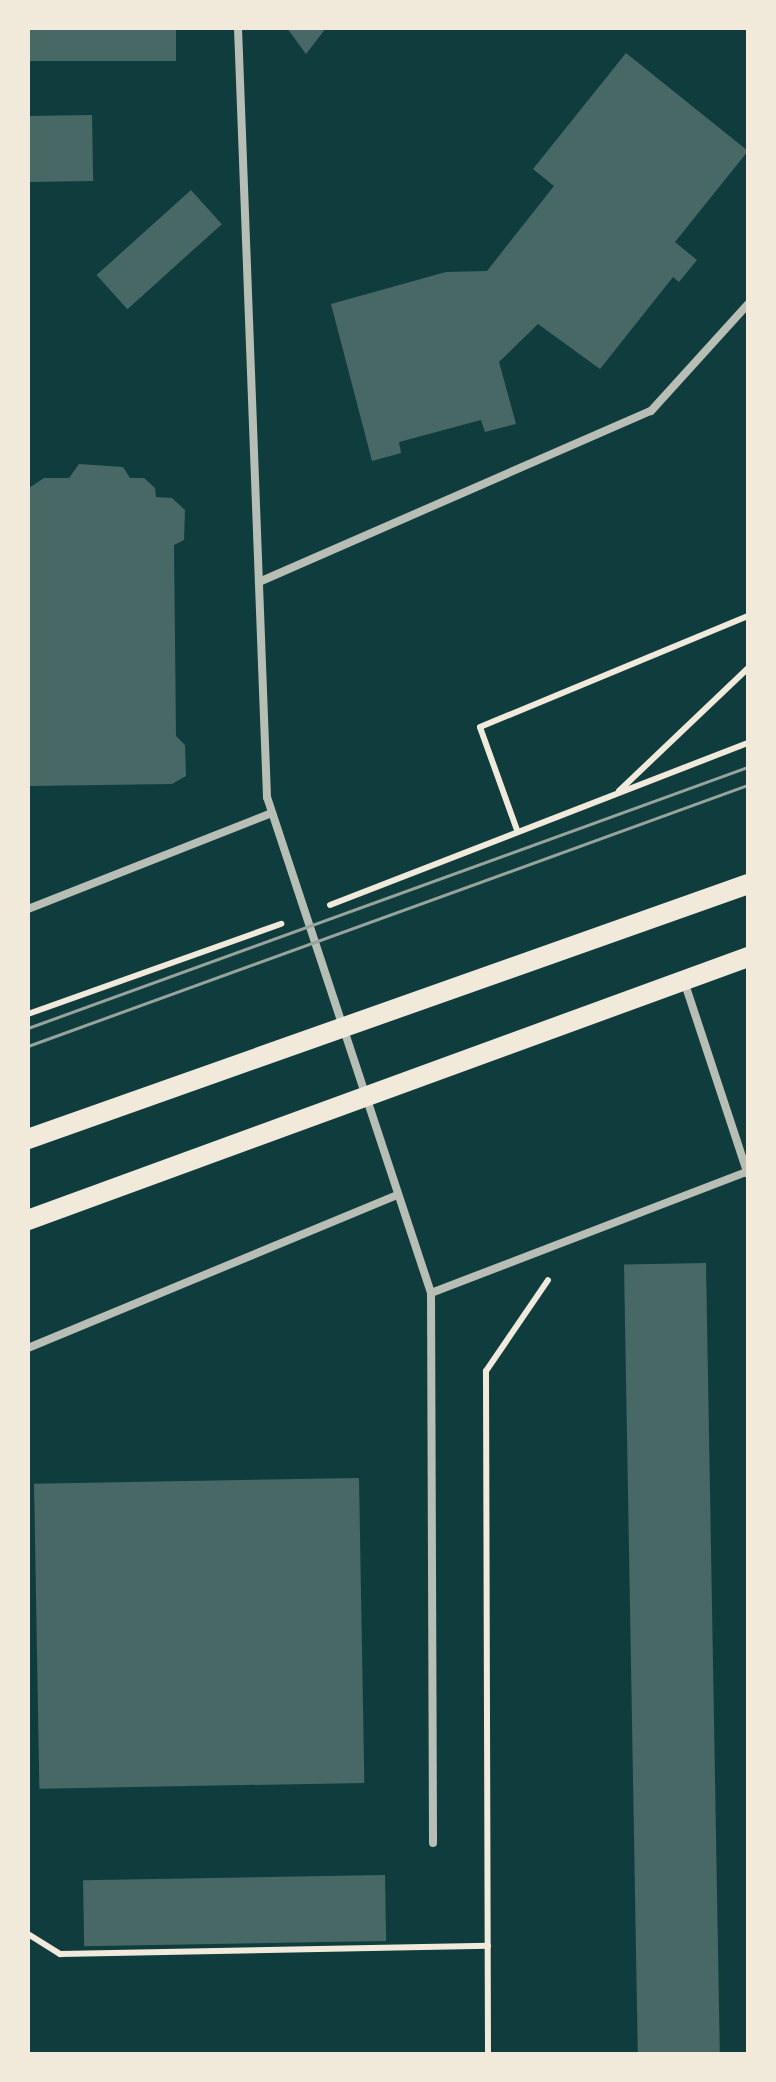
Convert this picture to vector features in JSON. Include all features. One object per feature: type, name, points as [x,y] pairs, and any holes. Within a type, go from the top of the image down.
[{"type":"main road","points":[[28,1139],[748,884]]},
{"type":"main road","points":[[28,1220],[364,1092],[748,957]]},
{"type":"lane","points":[[238,28],[272,813],[431,1293],[433,1843]]},
{"type":"lane","points":[[259,582],[651,411],[748,304]]},
{"type":"lane","points":[[28,909],[272,813]]},
{"type":"lane","points":[[431,1293],[748,1174],[683,980]]},
{"type":"lane","points":[[28,1348],[398,1195]]},
{"type":"path","points":[[517,830],[480,727],[748,616]]},
{"type":"path","points":[[617,792],[748,668]]},
{"type":"path","points":[[28,1014],[306,915],[748,743]]},
{"type":"path","points":[[488,2054],[486,1371],[578,1237]]},
{"type":"path","points":[[28,1934],[60,1954],[488,1946]]},
{"type":"building","points":[[28,28],[176,28],[176,61],[28,61]]},
{"type":"building","points":[[287,28],[326,28],[306,54]]},
{"type":"building","points":[[626,53],[748,151],[675,242],[697,260],[679,282],[673,277],[600,369],[538,324],[499,362],[516,424],[485,432],[481,420],[399,442],[401,453],[372,461],[331,304],[446,272],[487,271],[554,186],[533,169]]},
{"type":"building","points":[[92,115],[93,181],[29,182],[28,116]]},
{"type":"building","points":[[191,190],[222,224],[127,309],[97,275]]},
{"type":"building","points":[[79,464],[123,467],[130,478],[144,478],[155,488],[156,497],[172,498],[185,510],[184,540],[174,545],[176,736],[185,745],[186,776],[172,784],[28,786],[29,488],[44,478],[69,478]]},
{"type":"building","points":[[706,1263],[720,2054],[638,2054],[624,1264]]},
{"type":"building","points":[[359,1478],[364,1783],[39,1789],[34,1484]]},
{"type":"building","points":[[385,1875],[386,1941],[84,1946],[83,1880]]},
{"type":"tram line","points":[[28,1028],[748,767]]},
{"type":"tram line","points":[[28,1046],[748,785]]}]
